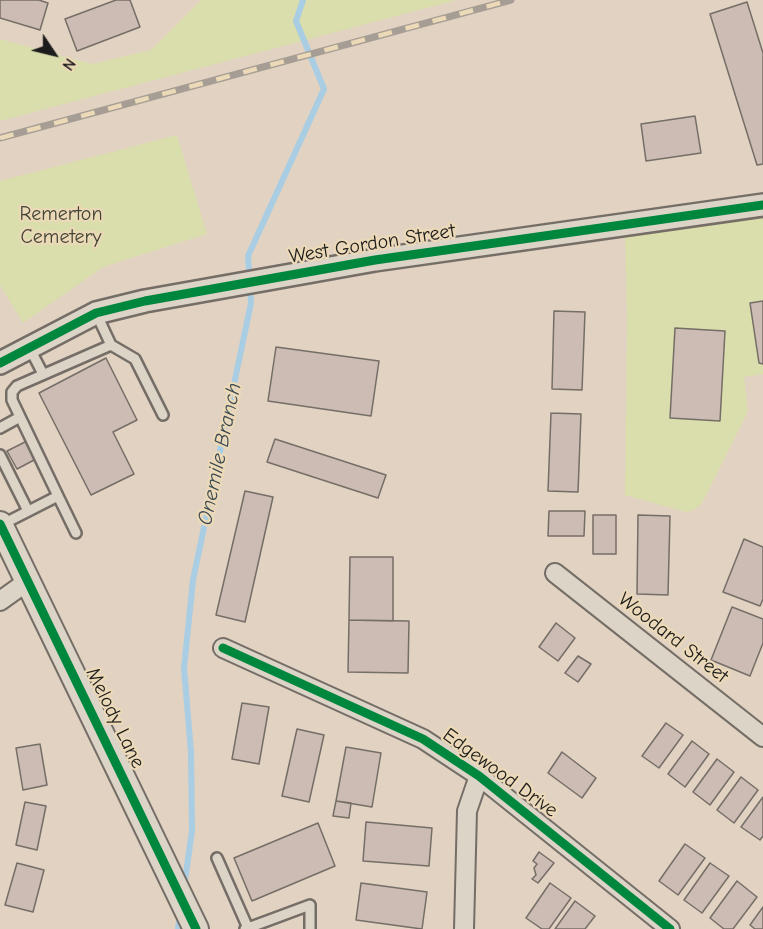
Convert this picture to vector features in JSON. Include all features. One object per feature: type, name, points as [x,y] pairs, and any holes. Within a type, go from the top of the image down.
[{"type":"main road","name":"Melody Lane","points":[[0,524],[196,929]]},
{"type":"street","name":"West Gordon Street","points":[[0,363],[96,313],[145,301],[334,267],[763,205]]},
{"type":"street","name":"Woodard Street","points":[[555,573],[763,737]]},
{"type":"street","points":[[0,601],[28,581]]},
{"type":"street","name":"Edgewood Drive","points":[[223,648],[423,739],[478,776],[670,929]]},
{"type":"street","points":[[464,929],[467,811],[478,776]]},
{"type":"lane","points":[[96,313],[111,345],[135,358],[163,415]]},
{"type":"lane","points":[[76,533],[12,400],[12,392],[16,386],[111,345]]},
{"type":"lane","points":[[29,346],[43,374]]},
{"type":"lane","points":[[0,428],[20,417]]},
{"type":"lane","points":[[0,455],[27,511]]},
{"type":"lane","points":[[0,524],[58,496]]},
{"type":"lane","points":[[217,858],[246,928],[310,906],[310,929]]},
{"type":"green space","points":[[201,0],[457,0],[0,121],[0,39],[92,64],[151,50]]},
{"type":"green space","name":"Remerton Cemetery","points":[[177,135],[207,234],[103,267],[23,323],[0,285],[0,181]]},
{"type":"green space","points":[[763,212],[763,374],[744,377],[748,411],[702,503],[694,510],[686,512],[625,495],[627,321],[625,233]]},
{"type":"building","points":[[0,0],[39,0],[48,3],[40,30],[0,18]]},
{"type":"building","points":[[116,0],[130,0],[140,27],[77,51],[65,19]]},
{"type":"building","points":[[747,2],[763,53],[763,164],[757,165],[710,14]]},
{"type":"building","points":[[695,116],[701,153],[646,161],[641,124]]},
{"type":"building","points":[[763,301],[763,364],[759,363],[750,303]]},
{"type":"building","points":[[554,311],[585,312],[582,390],[552,389]]},
{"type":"building","points":[[675,328],[725,331],[720,421],[670,418]]},
{"type":"building","points":[[276,347],[379,361],[371,416],[268,401]]},
{"type":"building","points":[[106,358],[137,420],[113,432],[134,474],[91,495],[39,393]]},
{"type":"building","points":[[551,413],[581,414],[578,492],[548,491]]},
{"type":"building","points":[[275,439],[386,475],[378,498],[267,462]]},
{"type":"building","points":[[27,441],[36,459],[17,469],[7,451]]},
{"type":"building","points":[[245,491],[273,497],[245,622],[216,615]]},
{"type":"building","points":[[549,511],[585,511],[584,536],[548,536]]},
{"type":"building","points":[[593,515],[616,515],[616,554],[593,554]]},
{"type":"building","points":[[638,515],[670,516],[668,595],[637,594]]},
{"type":"building","points":[[744,539],[763,547],[763,599],[760,606],[723,592]]},
{"type":"building","points":[[350,557],[393,557],[393,621],[349,620]]},
{"type":"building","points":[[732,607],[763,619],[763,643],[750,676],[711,660]]},
{"type":"building","points":[[349,620],[409,621],[408,673],[348,672]]},
{"type":"building","points":[[556,623],[575,638],[558,661],[539,647]]},
{"type":"building","points":[[578,656],[591,664],[578,682],[565,673]]},
{"type":"building","points":[[242,703],[269,707],[259,764],[232,759]]},
{"type":"building","points":[[666,723],[683,735],[659,768],[642,756]]},
{"type":"building","points":[[297,729],[324,735],[309,802],[282,796]]},
{"type":"building","points":[[692,741],[709,754],[685,787],[668,774]]},
{"type":"building","points":[[40,744],[47,785],[23,790],[16,748]]},
{"type":"building","points":[[346,747],[381,753],[372,807],[336,801]]},
{"type":"building","points":[[562,752],[596,778],[582,798],[548,773]]},
{"type":"building","points":[[717,759],[734,772],[710,805],[693,792]]},
{"type":"building","points":[[741,777],[758,790],[734,823],[717,810]]},
{"type":"building","points":[[763,797],[763,836],[760,840],[741,827]]},
{"type":"building","points":[[336,801],[351,803],[349,818],[333,816]]},
{"type":"building","points":[[25,802],[46,806],[37,850],[16,845]]},
{"type":"building","points":[[366,822],[432,828],[429,866],[363,861]]},
{"type":"building","points":[[318,823],[335,866],[252,901],[234,858]]},
{"type":"building","points":[[685,844],[705,858],[678,895],[659,881]]},
{"type":"building","points":[[539,852],[554,863],[538,883],[532,879],[536,875],[534,868],[537,864],[533,861]]},
{"type":"building","points":[[17,863],[44,870],[33,912],[5,905]]},
{"type":"building","points":[[710,863],[729,876],[702,913],[684,900]]},
{"type":"building","points":[[737,881],[757,897],[733,929],[724,929],[710,918]]},
{"type":"building","points":[[361,883],[427,892],[422,929],[356,920]]},
{"type":"building","points":[[550,883],[571,898],[549,929],[542,929],[526,918]]},
{"type":"building","points":[[575,901],[595,916],[585,929],[555,929]]},
{"type":"building","points":[[763,907],[763,929],[755,929],[750,925]]},
{"type":"waterway","name":"Onemile Branch","points":[[184,887],[192,831],[191,752],[184,668],[193,580],[251,303],[248,256],[324,89],[296,21],[303,0]]},
{"type":"waterway","name":"Onemile Branch","points":[[178,929],[180,915]]},
{"type":"railway","points":[[0,138],[511,0]]},
{"type":"cycle path","points":[[0,363],[96,313],[145,301],[375,260],[763,205]]},
{"type":"cycle path","points":[[0,524],[196,929]]},
{"type":"cycle path","points":[[223,648],[423,739],[479,776],[670,929]]}]
